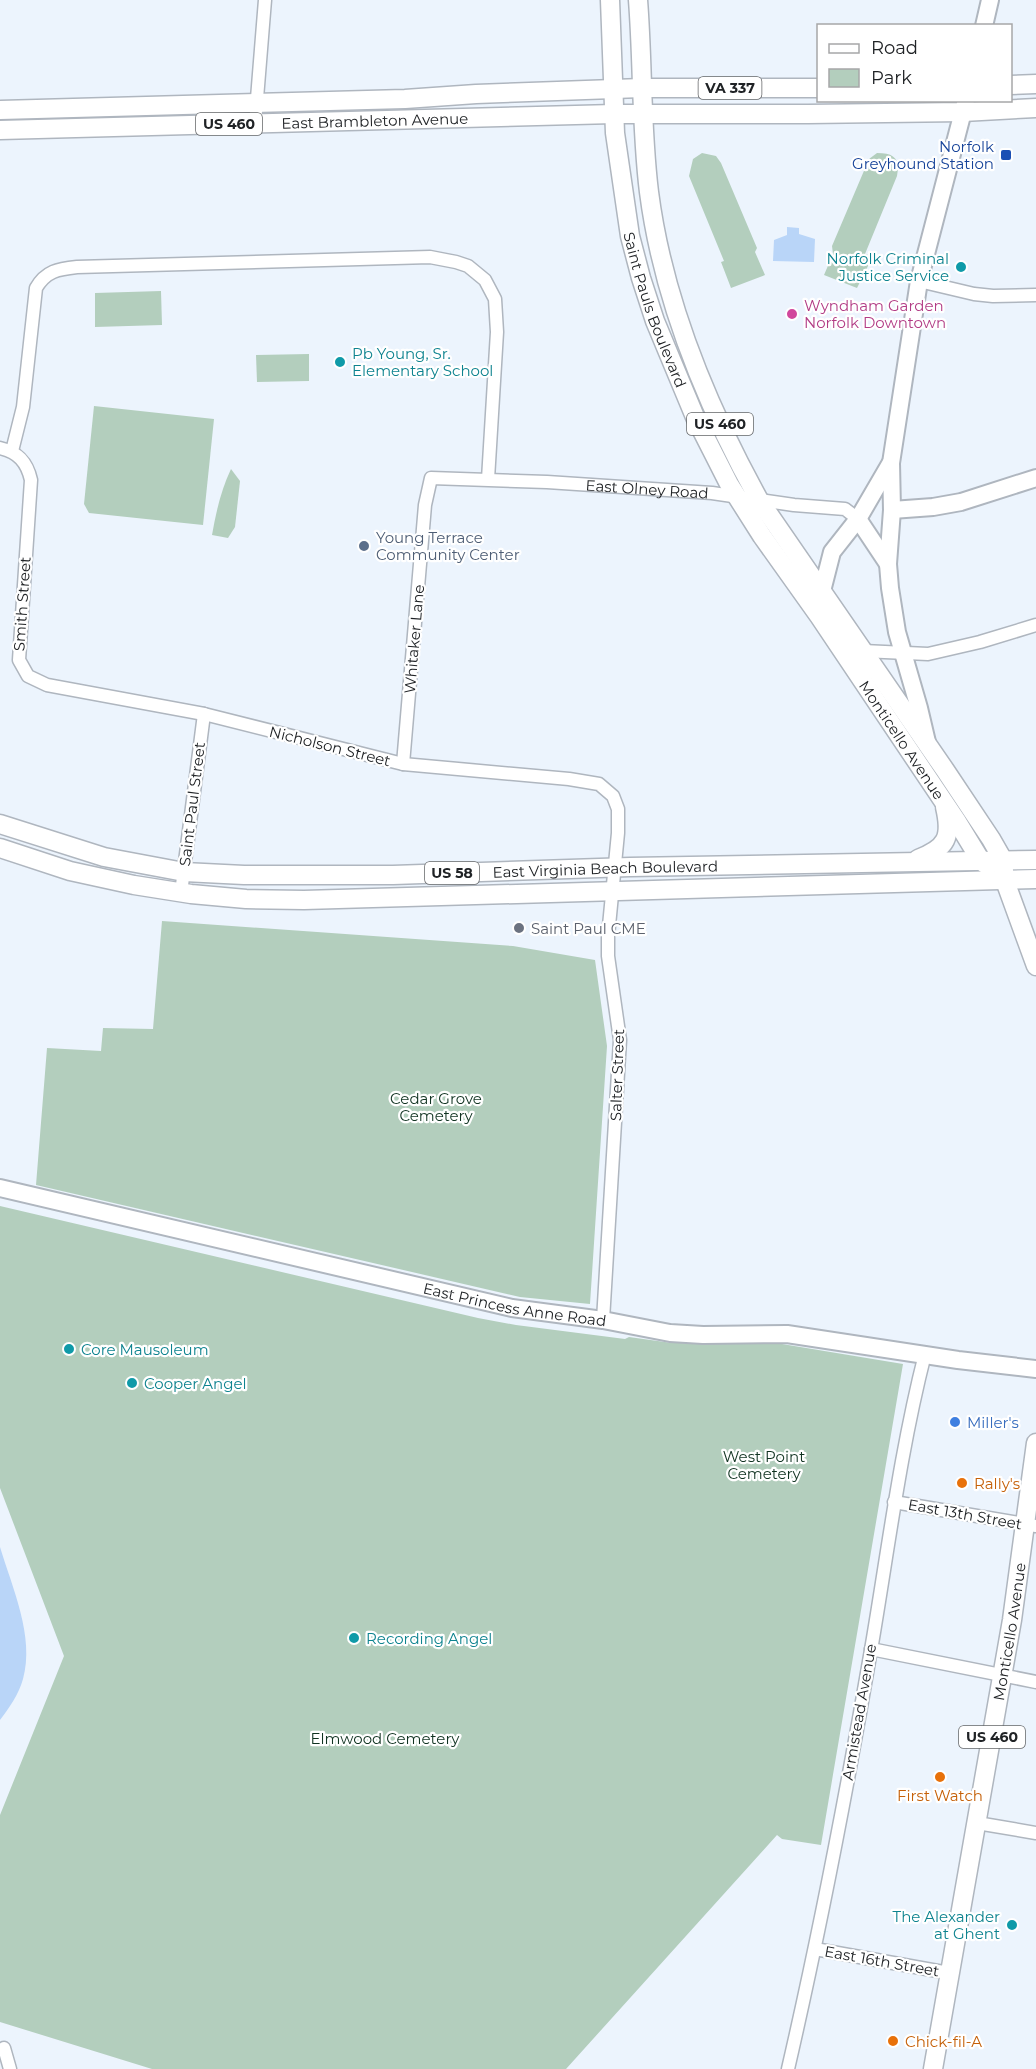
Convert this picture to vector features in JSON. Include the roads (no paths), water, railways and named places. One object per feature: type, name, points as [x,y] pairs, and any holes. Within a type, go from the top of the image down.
[{"type":"main road","name":"Saint Pauls Boulevard","points":[[610,0],[614,114],[625,207],[640,278],[655,321],[695,417],[737,497],[819,616]]},
{"type":"main road","name":"Saint Pauls Boulevard","points":[[638,0],[646,167],[651,208],[668,284],[694,364],[734,454],[759,500],[821,591]]},
{"type":"main road","points":[[984,24],[990,0]]},
{"type":"main road","points":[[1012,85],[1036,84]]},
{"type":"main road","name":"East Brambleton Avenue","points":[[0,110],[405,99],[642,88]]},
{"type":"main road","name":"VA 337","points":[[642,88],[817,88]]},
{"type":"main road","name":"VA 337","points":[[643,113],[784,115],[965,106],[1036,108]]},
{"type":"main road","name":"Monticello Avenue","points":[[927,743],[897,632],[890,588],[888,564],[892,510],[891,463],[919,281],[965,106]]},
{"type":"main road","name":"East Brambleton Avenue","points":[[0,130],[643,113]]},
{"type":"main road","name":"Monticello Avenue","points":[[891,463],[858,519],[832,552],[821,591],[819,616],[981,861],[1005,881]]},
{"type":"main road","points":[[892,510],[961,502],[1036,478]]},
{"type":"main road","points":[[858,519],[888,564]]},
{"type":"main road","name":"Monticello Avenue","points":[[821,591],[927,743],[1003,860],[1005,881],[1036,966]]},
{"type":"main road","points":[[911,862],[932,854],[943,845],[949,832],[944,802]]},
{"type":"main road","name":"East Virginia Beach Boulevard","points":[[0,824],[104,857],[184,872],[293,876],[393,875],[614,867],[1036,860]]},
{"type":"main road","name":"East Virginia Beach Boulevard","points":[[0,848],[70,871],[134,885],[181,893],[246,899],[304,900],[1036,879]]},
{"type":"main road","points":[[393,875],[395,897]]},
{"type":"main road","name":"East Princess Anne Road","points":[[0,1188],[512,1308],[603,1320],[670,1333],[787,1334],[1036,1370]]},
{"type":"main road","name":"Monticello Avenue","points":[[933,2069],[1031,1525],[1036,1443]]},
{"type":"street","points":[[255,123],[264,0]]},
{"type":"street","points":[[6,450],[23,407],[36,288],[47,274],[56,270],[77,267],[430,257],[468,266],[485,280],[495,299],[497,332],[488,479]]},
{"type":"street","points":[[919,281],[974,294],[1036,296]]},
{"type":"street","name":"Smith Street","points":[[6,450],[24,462],[31,480],[19,660],[28,676],[46,685]]},
{"type":"street","name":"East Olney Road","points":[[431,478],[488,479],[670,490],[845,510],[858,519]]},
{"type":"street","name":"Whitaker Lane","points":[[404,764],[425,505],[431,478]]},
{"type":"street","points":[[863,651],[928,654],[1035,629]]},
{"type":"street","name":"Nicholson Street","points":[[46,685],[204,714],[404,764],[569,779],[599,784],[613,796]]},
{"type":"street","name":"Saint Paul Street","points":[[181,893],[204,714]]},
{"type":"street","name":"Salter Street","points":[[603,1320],[620,1040],[619,1019],[608,956],[618,833],[618,809],[613,796]]},
{"type":"street","name":"Armistead Avenue","points":[[788,2069],[815,1949],[871,1649],[894,1502],[925,1354]]},
{"type":"street","name":"East 13th Street","points":[[894,1502],[1031,1525]]},
{"type":"street","points":[[871,1649],[1036,1682]]},
{"type":"street","points":[[977,1822],[1036,1833]]},
{"type":"street","name":"East 16th Street","points":[[815,1949],[949,1973]]},
{"type":"street","points":[[4,2048],[10,2069]]},
{"type":"water","points":[[787,227],[799,228],[799,234],[815,239],[814,262],[773,261],[774,240],[787,235]]},
{"type":"water","points":[[0,1547],[16,1595],[24,1629],[26,1663],[21,1685],[0,1720]]},
{"type":"place","name":"Norfolk Greyhound Station","points":[[1006,155]]},
{"type":"place","name":"Norfolk Criminal Justice Service","points":[[961,267]]},
{"type":"place","name":"Wyndham Garden Norfolk Downtown","points":[[792,314]]},
{"type":"place","name":"Pb Young, Sr. Elementary School","points":[[340,362]]},
{"type":"place","name":"Young Terrace Community Center","points":[[364,546]]},
{"type":"place","name":"Saint Paul CME","points":[[519,928]]},
{"type":"place","name":"Core Mausoleum","points":[[69,1349]]},
{"type":"place","name":"Cooper Angel","points":[[132,1383]]},
{"type":"place","name":"Miller's","points":[[955,1422]]},
{"type":"place","name":"Rally's","points":[[962,1483]]},
{"type":"place","name":"Recording Angel","points":[[354,1638]]},
{"type":"place","name":"First Watch","points":[[940,1777]]},
{"type":"place","name":"The Alexander at Ghent","points":[[1012,1925]]},
{"type":"place","name":"Chick-fil-A","points":[[893,2041]]},
{"type":"park label","name":"Cedar Grove Cemetery","points":[[436,1106]]},
{"type":"park label","name":"West Point Cemetery","points":[[764,1464]]},
{"type":"park label","name":"Elmwood Cemetery","points":[[385,1738]]}]
